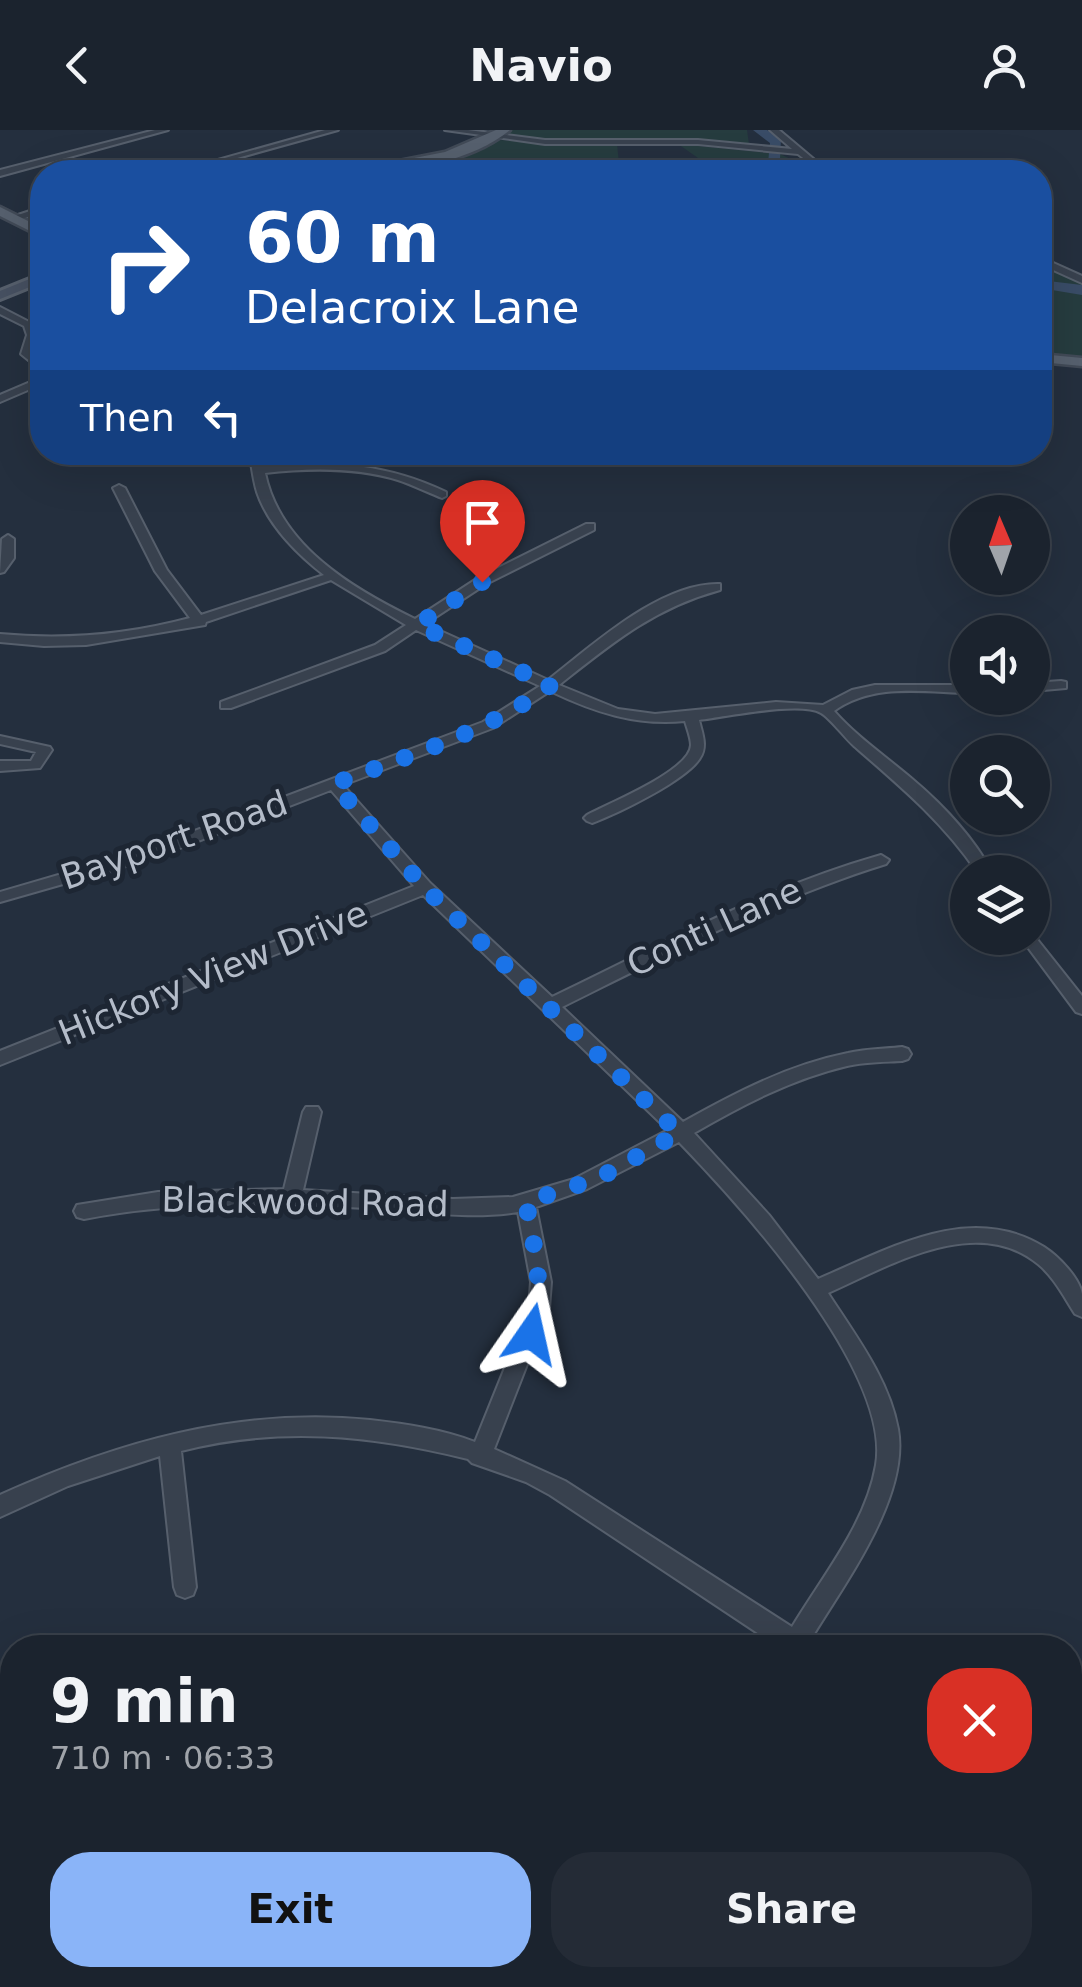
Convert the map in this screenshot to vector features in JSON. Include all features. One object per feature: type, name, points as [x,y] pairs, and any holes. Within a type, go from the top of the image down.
[{"type":"main road","points":[[422,160],[499,134]]},
{"type":"main road","points":[[6,215],[30,227]]},
{"type":"main road","points":[[0,296],[30,283]]},
{"type":"main road","points":[[1052,359],[1082,362]]},
{"type":"street","points":[[47,160],[164,130]]},
{"type":"street","points":[[223,160],[334,130]]},
{"type":"street","points":[[450,130],[544,142],[683,142],[796,152]]},
{"type":"street","points":[[774,130],[807,160]]},
{"type":"street","points":[[0,172],[30,164]]},
{"type":"street","points":[[1052,266],[1082,280]]},
{"type":"street","points":[[0,310],[28,324],[30,330]]},
{"type":"street","points":[[0,398],[30,385]]},
{"type":"street","points":[[256,465],[264,494],[282,524],[332,576],[417,625],[630,716],[691,717],[760,705],[826,710],[852,696],[883,688],[950,689]]},
{"type":"street","points":[[257,470],[342,467],[420,484],[442,494]]},
{"type":"street","points":[[119,488],[161,572],[200,622]]},
{"type":"street","points":[[226,705],[358,658],[482,582],[590,527]]},
{"type":"street","points":[[0,569],[8,558],[8,539]]},
{"type":"street","points":[[0,638],[103,641],[200,622],[332,576]]},
{"type":"street","name":"Bayport Road","points":[[0,897],[150,854],[488,724],[513,713],[653,608],[716,587]]},
{"type":"street","points":[[1050,686],[1061,685]]},
{"type":"street","points":[[826,710],[845,734],[919,793],[974,855]]},
{"type":"street","points":[[592,818],[686,767],[698,745],[691,717]]},
{"type":"street","points":[[0,740],[45,750],[35,765],[0,766]]},
{"type":"street","points":[[334,784],[425,888],[551,1005],[765,1222],[870,1378],[884,1416],[888,1444],[883,1483],[867,1520],[802,1635]]},
{"type":"street","name":"Conti Lane","points":[[551,1005],[653,952],[794,888],[882,860]]},
{"type":"street","name":"Hickory View Drive","points":[[0,1058],[425,888]]},
{"type":"street","points":[[1042,955],[1082,1008]]},
{"type":"street","points":[[679,1133],[780,1077],[849,1056],[902,1054]]},
{"type":"street","points":[[292,1197],[312,1112]]},
{"type":"street","name":"Blackwood Road","points":[[84,1210],[142,1198],[192,1194],[448,1206],[526,1202],[599,1178],[679,1133]]},
{"type":"street","points":[[480,1456],[539,1308],[541,1282],[526,1202]]},
{"type":"street","points":[[814,1290],[954,1236],[982,1233],[1010,1238],[1046,1258],[1082,1308]]},
{"type":"street","points":[[0,1506],[103,1460],[230,1430],[313,1424],[402,1434],[532,1474],[779,1635]]},
{"type":"street","points":[[169,1443],[185,1587]]},
{"type":"green space","points":[[510,130],[747,130],[749,144],[542,140],[504,135]]},
{"type":"green space","points":[[498,140],[617,144],[619,160],[417,160]]},
{"type":"green space","points":[[678,144],[780,154],[793,160],[701,160]]},
{"type":"green space","points":[[1052,269],[1082,283],[1082,358],[1052,355]]},
{"type":"waterway","points":[[759,130],[777,142],[773,160]]},
{"type":"waterway","points":[[1052,286],[1082,290]]},
{"type":"route","points":[[482,582],[417,625],[551,685],[513,713],[334,784],[425,888],[551,1005],[679,1133],[599,1178],[526,1202],[541,1282],[531,1334]]}]
